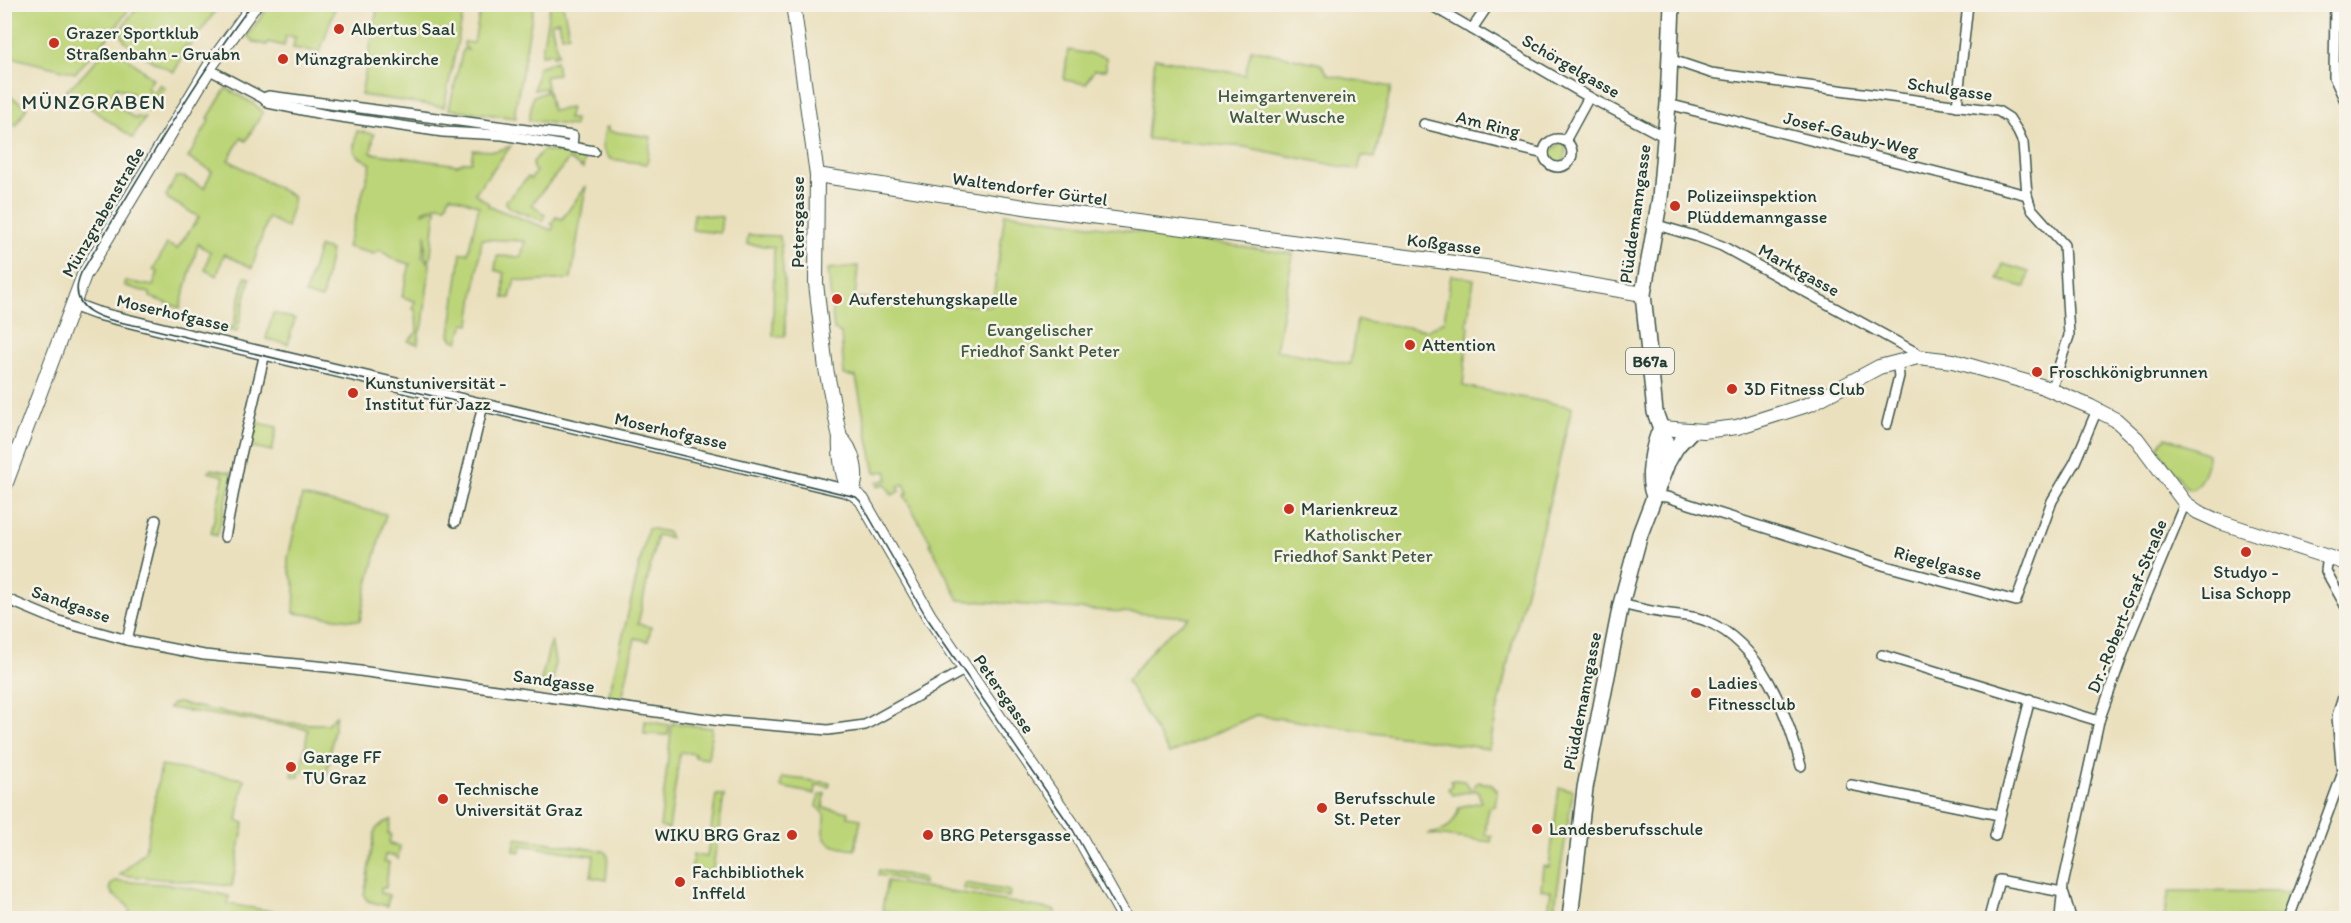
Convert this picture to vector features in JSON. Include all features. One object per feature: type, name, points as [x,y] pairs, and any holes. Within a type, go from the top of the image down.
[{"type":"main road","name":"Münzgrabenstraße","points":[[4,488],[88,269],[208,69],[255,4]]},
{"type":"main road","name":"Petersgasse","points":[[792,4],[817,175],[816,254],[825,369],[840,438],[839,449],[844,474],[851,492],[862,500],[929,616],[964,670],[1075,829],[1125,918]]},
{"type":"main road","name":"Plüddemanngasse","points":[[1570,918],[1585,788],[1621,604],[1640,534],[1666,466],[1665,440],[1655,412],[1643,294],[1657,225],[1668,104],[1672,4]]},
{"type":"main road","name":"Waltendorfer Gürtel","points":[[817,175],[1037,209],[1239,236]]},
{"type":"main road","name":"Koßgasse","points":[[1239,236],[1485,267],[1643,294]]},
{"type":"main road","points":[[1660,428],[1691,431],[1737,427],[1781,415],[1820,399],[1879,367],[1918,357],[1979,367],[2051,390],[2116,420],[2138,439],[2185,503],[2198,512],[2220,522],[2346,563]]},
{"type":"main road","name":"Plüddemanngasse","points":[[1654,496],[1649,485],[1655,441],[1660,428]]},
{"type":"main road","points":[[1666,466],[1677,446],[1691,431]]},
{"type":"street","name":"Schörgelgasse","points":[[1429,4],[1589,97],[1665,136]]},
{"type":"street","points":[[1472,29],[1489,4]]},
{"type":"street","points":[[1957,106],[1968,4]]},
{"type":"street","points":[[2335,4],[2334,77],[2346,103]]},
{"type":"street","name":"Schulgasse","points":[[1670,59],[1710,72],[1998,111],[2009,118],[2023,143],[2027,195],[2031,208],[2064,245],[2069,336],[2051,390]]},
{"type":"street","points":[[208,69],[262,98],[268,104],[444,132],[536,135]]},
{"type":"street","points":[[262,98],[268,96],[446,118],[573,141],[594,151]]},
{"type":"street","name":"Am Ring","points":[[1565,141],[1589,97]]},
{"type":"street","name":"Josef-Gauby-Weg","points":[[1668,104],[2027,195]]},
{"type":"street","points":[[355,106],[355,119]]},
{"type":"street","points":[[444,132],[446,118]]},
{"type":"street","name":"Am Ring","points":[[1424,124],[1544,154],[1551,165],[1559,166],[1567,163],[1572,152],[1565,141],[1555,139],[1547,144],[1544,154]]},
{"type":"street","name":"Marktgasse","points":[[1657,225],[1705,239],[1740,255],[1915,352],[1918,357]]},
{"type":"street","name":"Moserhofgasse","points":[[74,305],[107,316],[851,492]]},
{"type":"street","points":[[225,537],[240,459],[265,353]]},
{"type":"street","points":[[1887,424],[1899,376],[1897,362]]},
{"type":"street","points":[[455,522],[483,405]]},
{"type":"street","name":"Riegelgasse","points":[[1654,496],[1663,496],[1886,566],[2016,601],[2052,501],[2075,462],[2097,410]]},
{"type":"street","name":"Dr.-Robert-Graf-Straße","points":[[2060,918],[2062,892],[2099,721],[2127,642],[2185,503]]},
{"type":"street","name":"Sandgasse","points":[[127,640],[156,520]]},
{"type":"street","points":[[2328,556],[2326,571],[2346,607]]},
{"type":"street","name":"Sandgasse","points":[[4,598],[59,621],[127,640],[204,655],[338,668],[760,726],[828,730],[865,725],[964,670]]},
{"type":"street","points":[[1621,604],[1697,618],[1733,636],[1761,670],[1786,714],[1801,766]]},
{"type":"street","name":"Dr.-Robert-Graf-Straße","points":[[1882,655],[2099,721]]},
{"type":"street","points":[[2289,918],[2342,775],[2337,716],[2346,688]]},
{"type":"street","points":[[1995,836],[2030,699]]},
{"type":"street","points":[[1851,785],[1999,815]]},
{"type":"street","points":[[1989,918],[1999,880],[2062,892],[2071,918]]},
{"type":"green space","name":"Grazer Sportklub Straßenbahn - Gruabn","points":[[4,5],[132,5],[111,34],[75,73],[11,57],[5,59]]},
{"type":"green space","points":[[140,5],[220,5],[189,47],[186,45],[182,51],[185,53],[174,72],[134,50],[122,38],[121,32],[124,25]]},
{"type":"green space","points":[[270,5],[336,5],[320,52],[293,48],[295,37],[286,36],[284,46],[268,42],[267,45],[254,42],[247,36]]},
{"type":"green space","points":[[378,5],[465,5],[444,107],[361,95]]},
{"type":"green space","points":[[481,5],[534,5],[515,111],[516,118],[449,109],[463,49],[468,50],[464,42],[474,43]]},
{"type":"green space","points":[[550,5],[563,5],[569,34],[562,36],[559,21],[551,23],[558,55],[553,56],[553,53],[541,55]]},
{"type":"green space","points":[[108,47],[114,47],[153,79],[147,88],[154,93],[160,84],[165,88],[150,111],[141,110],[132,105],[135,100],[129,96],[132,93],[117,87],[112,95],[115,98],[112,102],[136,119],[137,117],[145,118],[133,138],[66,91]]},
{"type":"green space","name":"Heimgartenverein Walter Wusche","points":[[1251,49],[1321,64],[1329,75],[1391,87],[1375,158],[1362,156],[1358,170],[1245,147],[1147,139],[1155,58],[1245,75]]},
{"type":"green space","points":[[1068,50],[1106,57],[1106,70],[1094,70],[1086,84],[1064,80]]},
{"type":"green space","points":[[556,61],[558,74],[545,77],[552,111],[571,108],[568,119],[575,119],[574,126],[529,120],[533,96],[546,92],[545,88],[534,90],[538,67]]},
{"type":"green space","points":[[226,88],[254,104],[263,112],[246,141],[241,138],[228,160],[294,197],[287,228],[268,217],[252,268],[224,254],[217,276],[205,270],[210,252],[198,244],[180,308],[150,297],[150,293],[125,286],[125,281],[153,286],[158,272],[153,270],[167,244],[177,249],[199,217],[166,196],[176,177],[183,177],[204,188],[212,171],[188,158]]},
{"type":"green space","points":[[5,93],[27,107],[16,126],[5,120]]},
{"type":"green space","points":[[608,127],[608,131],[651,137],[647,164],[610,159],[602,148],[605,128]]},
{"type":"green space","points":[[357,131],[374,134],[371,153],[458,165],[471,162],[473,150],[496,151],[511,146],[475,193],[489,204],[488,206],[552,230],[554,226],[551,224],[556,217],[562,219],[586,186],[571,279],[528,282],[515,279],[510,298],[504,298],[504,273],[495,270],[497,256],[521,257],[525,241],[482,239],[470,324],[464,323],[458,342],[453,340],[450,335],[461,253],[468,253],[479,206],[450,195],[446,206],[437,205],[423,211],[423,213],[436,208],[430,261],[425,257],[426,234],[422,257],[430,264],[423,325],[419,333],[418,344],[408,341],[417,332],[416,311],[413,309],[415,301],[402,297],[410,264],[393,259],[380,250],[374,254],[347,247],[371,164],[356,155],[354,144]]},
{"type":"green space","points":[[1563,142],[1566,147],[1565,157],[1561,164],[1554,164],[1548,158],[1550,151]]},
{"type":"green space","points":[[543,150],[585,156],[583,169],[569,159],[532,204],[545,215],[543,221],[510,208],[505,202],[528,177],[531,179],[536,171],[533,169],[533,162]]},
{"type":"green space","name":"Katholischer Friedhof Sankt Peter","points":[[1005,213],[1293,254],[1276,350],[1350,364],[1357,320],[1428,330],[1444,321],[1451,275],[1474,279],[1467,325],[1469,326],[1463,386],[1572,407],[1513,640],[1489,749],[1256,715],[1169,754],[1127,681],[1156,645],[1189,617],[959,600],[904,495],[908,493],[904,484],[898,486],[900,491],[892,495],[885,483],[878,487],[877,482],[888,479],[886,471],[875,473],[856,377],[844,375],[841,333],[834,330],[828,269],[858,266],[855,298],[992,306]]},
{"type":"green space","points":[[694,214],[722,217],[720,233],[692,230]]},
{"type":"green space","points":[[748,235],[780,236],[785,293],[785,336],[773,336],[774,247],[747,244]]},
{"type":"green space","points":[[319,247],[331,250],[322,299],[305,294]]},
{"type":"green space","points":[[2003,264],[2029,272],[2025,287],[1998,280]]},
{"type":"green space","points":[[245,277],[250,278],[237,332],[215,328],[216,324],[233,328]]},
{"type":"green space","points":[[273,313],[295,319],[288,344],[266,339]]},
{"type":"green space","points":[[254,422],[277,427],[272,451],[249,446]]},
{"type":"green space","points":[[2166,437],[2208,454],[2203,475],[2195,487],[2191,489],[2185,486],[2157,448]]},
{"type":"green space","points":[[211,469],[233,473],[217,536],[211,533],[224,476],[208,472]]},
{"type":"green space","points":[[302,496],[386,514],[360,621],[294,613],[295,587],[288,567],[288,558]]},
{"type":"green space","points":[[648,528],[667,532],[670,538],[657,535],[638,624],[651,627],[648,641],[635,638],[622,699],[608,699]]},
{"type":"green space","points":[[551,640],[555,662],[552,688],[556,691],[539,689]]},
{"type":"green space","points":[[178,703],[289,723],[327,724],[336,715],[327,774],[324,774],[323,781],[317,781],[317,773],[300,771],[299,777],[292,776],[294,765],[302,766],[308,729],[169,708],[172,704]]},
{"type":"green space","points":[[645,721],[669,725],[668,735],[644,734]]},
{"type":"green space","points":[[672,723],[712,728],[708,759],[680,752],[669,829],[660,827]]},
{"type":"green space","points":[[161,766],[244,779],[237,821],[244,823],[232,886],[120,875],[145,851]]},
{"type":"green space","points":[[782,777],[830,783],[829,787],[816,785],[815,794],[781,787]]},
{"type":"green space","points":[[1450,781],[1465,781],[1472,791],[1453,795],[1448,789],[1452,784]]},
{"type":"green space","points":[[1479,782],[1492,784],[1497,792],[1495,806],[1488,808],[1485,835],[1492,836],[1491,842],[1427,834],[1439,832],[1448,827],[1455,819],[1459,807],[1481,802],[1478,791],[1474,791],[1474,785]]},
{"type":"green space","points":[[1559,788],[1573,790],[1553,918],[1547,918],[1551,891],[1541,889],[1543,866],[1549,867]]},
{"type":"green space","points":[[825,793],[823,808],[849,812],[848,817],[861,819],[855,850],[834,846],[826,840],[823,831],[825,816],[817,806],[819,795]]},
{"type":"green space","points":[[716,795],[724,795],[713,868],[708,872],[692,870],[693,855],[707,857]]},
{"type":"green space","points":[[391,820],[388,834],[391,834],[389,844],[400,846],[398,859],[395,856],[385,855],[384,862],[389,862],[386,888],[381,888],[381,893],[389,895],[387,906],[368,901],[364,896],[375,830]]},
{"type":"green space","points":[[516,838],[604,851],[608,856],[606,880],[591,877],[594,856],[521,845],[520,852],[514,851]]},
{"type":"green space","points":[[879,870],[923,878],[923,883],[878,875]]},
{"type":"green space","points":[[115,881],[175,885],[229,896],[228,904],[314,918],[152,918],[128,915],[130,910],[128,906],[112,894],[110,886]]},
{"type":"green space","points":[[887,881],[1055,910],[1054,918],[896,918],[897,913],[882,910]]},
{"type":"green space","points":[[965,883],[1010,891],[1009,897],[964,889]]},
{"type":"green space","points":[[2169,891],[2293,892],[2284,918],[2164,918]]},
{"type":"tram line","points":[[252,4],[184,103],[81,273],[77,288],[79,300],[86,308],[96,315],[122,323],[856,497],[927,618],[1073,830],[1122,918]]},
{"type":"place","name":"Albertus Saal","points":[[339,29]]},
{"type":"place","name":"Grazer Sportklub Straßenbahn - Gruabn","points":[[54,43]]},
{"type":"place","name":"Münzgrabenkirche","points":[[283,59]]},
{"type":"place","name":"Polizeiinspektion Plüddemanngasse","points":[[1675,206]]},
{"type":"place","name":"Auferstehungskapelle","points":[[837,299]]},
{"type":"place","name":"Attention","points":[[1410,345]]},
{"type":"place","name":"Froschkönigbrunnen","points":[[2037,372]]},
{"type":"place","name":"3D Fitness Club","points":[[1732,389]]},
{"type":"place","name":"Kunstuniversität - Institut für Jazz","points":[[353,393]]},
{"type":"place","name":"Marienkreuz","points":[[1289,509]]},
{"type":"place","name":"Studyo - Lisa Schopp","points":[[2246,552]]},
{"type":"place","name":"Ladies Fitnessclub","points":[[1696,693]]},
{"type":"place","name":"Garage FF TU Graz","points":[[291,767]]},
{"type":"place","name":"Technische Universität Graz","points":[[443,799]]},
{"type":"place","name":"Berufsschule St. Peter","points":[[1322,808]]},
{"type":"place","name":"Landesberufsschule","points":[[1537,829]]},
{"type":"place","name":"WIKU BRG Graz","points":[[792,835]]},
{"type":"place","name":"BRG Petersgasse","points":[[928,835]]},
{"type":"place","name":"Fachbibliothek Inffeld","points":[[680,882]]},
{"type":"district","name":"MÜNZGRABEN","points":[[94,102]]},
{"type":"park label","name":"Evangelischer Friedhof Sankt Peter","points":[[1040,340]]}]
